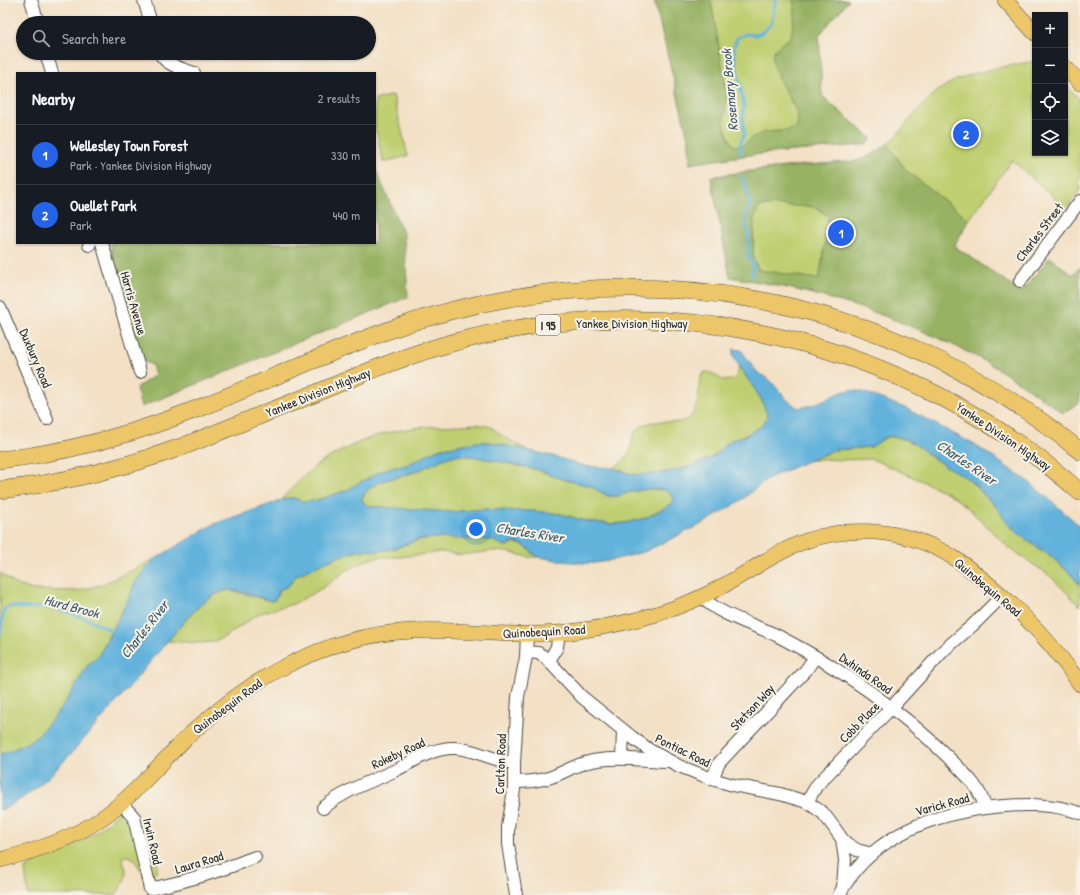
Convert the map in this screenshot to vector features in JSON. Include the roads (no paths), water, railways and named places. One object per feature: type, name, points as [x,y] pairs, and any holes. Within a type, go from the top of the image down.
[{"type":"highway","points":[[0,460],[37,455],[76,447],[137,431],[376,335],[438,315],[525,296],[578,291],[631,289],[684,290],[755,299],[806,310],[869,330],[923,352],[975,379],[1030,414],[1080,451]]},
{"type":"highway","name":"Yankee Division Highway","points":[[0,490],[66,480],[118,468],[152,458],[379,367],[417,353],[456,342],[535,326],[633,320],[684,322],[747,331],[804,343],[864,362],[922,387],[979,417],[1036,456],[1080,492]]},
{"type":"main road","points":[[1005,0],[1032,31]]},
{"type":"main road","points":[[1068,70],[1080,83]]},
{"type":"main road","name":"Quinobequin Road","points":[[0,860],[42,847],[75,833],[104,816],[121,802],[192,733],[228,702],[262,679],[290,664],[318,652],[341,644],[387,633],[447,631],[527,634],[559,633],[604,627],[638,620],[682,606],[703,597],[779,553],[799,544],[831,534],[864,531],[900,536],[917,540],[934,547],[953,558],[968,568],[1002,596],[1042,636],[1080,684]]},
{"type":"street","points":[[31,0],[36,16]]},
{"type":"street","points":[[144,0],[149,16]]},
{"type":"street","points":[[48,60],[52,72]]},
{"type":"street","points":[[166,60],[186,72]]},
{"type":"street","name":"Charles Street","points":[[1020,281],[1080,201]]},
{"type":"street","name":"Harris Avenue","points":[[102,244],[140,372]]},
{"type":"street","name":"Duxbury Road","points":[[0,307],[47,419]]},
{"type":"street","name":"Cobb Place","points":[[807,802],[817,785],[944,650],[973,625],[1002,596]]},
{"type":"street","name":"Dwhinda Road","points":[[703,597],[713,607],[778,636],[850,677],[931,741],[972,780],[982,797],[985,808]]},
{"type":"street","points":[[549,661],[557,647],[559,633]]},
{"type":"street","name":"Carlton Road","points":[[516,895],[508,835],[514,782],[518,697],[527,652],[527,634]]},
{"type":"street","name":"Pontiac Road","points":[[527,652],[542,655],[582,696],[651,751],[669,761],[712,779],[733,785],[780,794],[807,802],[824,813],[842,840],[845,853],[845,868],[840,893]]},
{"type":"street","name":"Stetson Way","points":[[712,779],[719,763],[806,670],[815,657]]},
{"type":"street","points":[[622,759],[623,730]]},
{"type":"street","name":"Rokeby Road","points":[[323,808],[352,788],[387,774],[424,755],[438,750],[460,748],[498,760],[514,763]]},
{"type":"street","points":[[514,782],[547,778],[587,762],[622,759],[669,761]]},
{"type":"street","name":"Irwin Road","points":[[121,802],[134,817],[150,889]]},
{"type":"street","name":"Varick Road","points":[[840,893],[854,872],[872,854],[892,839],[918,825],[948,815],[985,808],[1031,804],[1062,808],[1080,813]]},
{"type":"street","name":"Pontiac Road","points":[[842,840],[857,850],[872,854]]},
{"type":"street","name":"Laura Road","points":[[150,889],[183,883],[208,876],[255,857]]},
{"type":"water","name":"Charles River","points":[[734,349],[741,350],[757,372],[770,380],[787,400],[798,408],[812,405],[842,392],[851,390],[863,392],[905,408],[975,445],[1029,482],[1080,526],[1080,585],[1056,560],[1016,531],[996,507],[971,482],[909,441],[894,436],[886,437],[871,447],[834,450],[773,476],[763,482],[743,499],[702,524],[646,551],[620,558],[594,563],[573,562],[539,557],[519,543],[504,546],[492,540],[435,538],[417,540],[393,549],[379,551],[356,551],[335,558],[297,575],[288,586],[279,590],[275,600],[271,601],[248,593],[229,590],[216,594],[208,599],[185,621],[72,753],[50,776],[26,796],[0,810],[0,754],[13,750],[34,739],[50,722],[65,703],[88,665],[99,655],[130,596],[135,583],[145,569],[155,559],[214,524],[288,498],[294,498],[305,502],[317,500],[345,491],[389,468],[407,465],[438,449],[476,442],[490,442],[553,456],[584,466],[613,468],[635,475],[661,473],[690,467],[713,457],[731,440],[743,437],[755,430],[762,425],[767,418],[767,414],[761,399],[733,355]],"holes":[[[451,456],[472,456],[539,470],[558,478],[590,486],[608,496],[619,496],[629,492],[650,489],[664,490],[668,491],[673,501],[672,504],[646,518],[625,523],[612,524],[585,521],[561,514],[532,511],[486,509],[450,512],[368,506],[362,501],[364,494],[376,484],[416,471]]]},
{"type":"waterway","name":"Rosemary Brook","points":[[740,154],[741,142],[744,134],[744,105],[735,60],[734,47],[737,38],[746,34],[756,35],[763,32],[771,24],[776,0]]},
{"type":"waterway","name":"Rosemary Brook","points":[[742,176],[750,202],[746,217],[746,224],[749,234],[748,255],[753,265],[752,276]]},
{"type":"waterway","name":"Hurd Brook","points":[[0,635],[4,610],[9,607],[39,607],[68,612],[89,620],[115,633]]},
{"type":"place","name":"Ouellet Park","points":[[966,134]]},
{"type":"place","name":"Wellesley Town Forest","points":[[841,233]]}]
